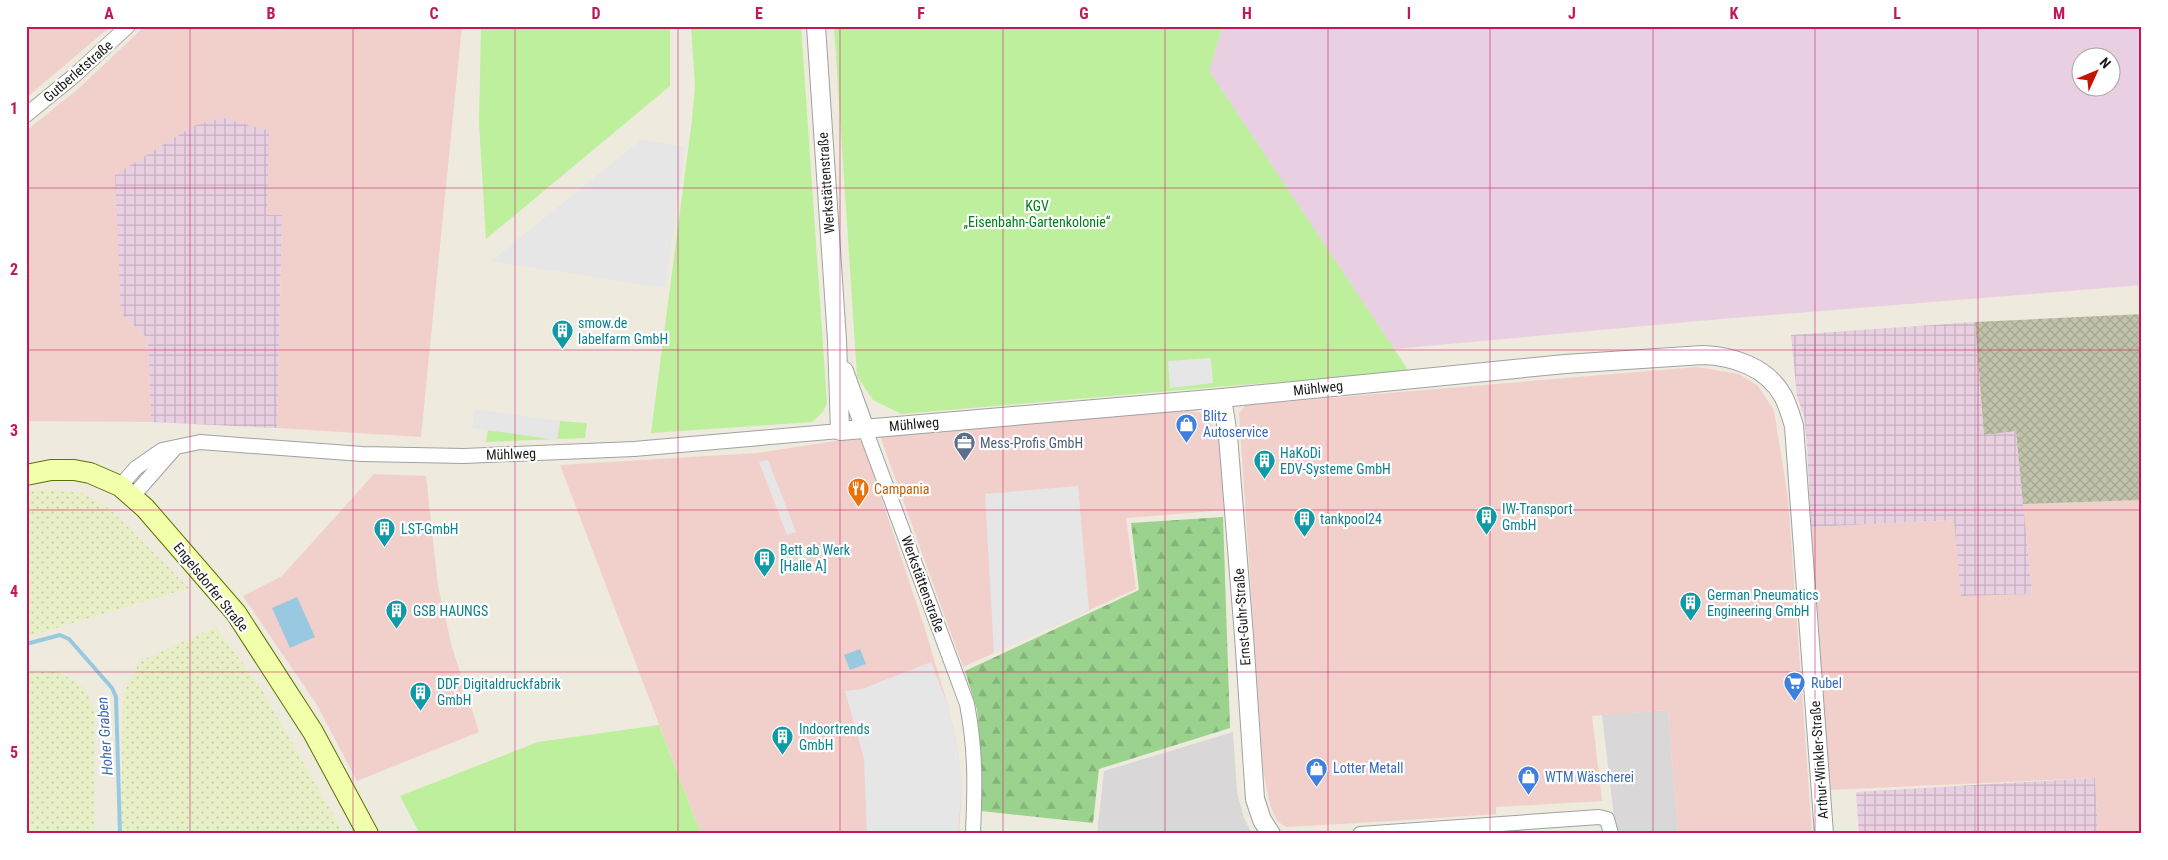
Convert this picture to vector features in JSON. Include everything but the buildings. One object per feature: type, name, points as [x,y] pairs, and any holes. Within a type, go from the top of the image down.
[{"type":"main road","name":"Engelsdorfer Straße","points":[[26,475],[51,470],[74,470],[90,473],[126,491],[145,508],[236,613],[313,732],[368,834]]},
{"type":"street","name":"Gutberletstraße","points":[[26,115],[75,75],[128,26]]},
{"type":"street","name":"Werkstättenstraße","points":[[816,26],[837,340],[840,431]]},
{"type":"street","name":"Werkstättenstraße","points":[[837,340],[845,376],[967,704],[974,740],[976,772],[973,834]]},
{"type":"street","name":"Mühlweg","points":[[126,491],[176,447],[200,442],[362,454],[464,456],[634,449],[1222,398],[1473,372],[1703,355],[1725,356],[1746,363],[1768,378],[1783,396],[1794,426],[1799,477]]},
{"type":"street","name":"Ernst-Guhr-Straße","points":[[1222,398],[1228,436],[1255,799],[1262,820],[1271,834]]},
{"type":"street","name":"Arthur-Winkler-Straße","points":[[1799,477],[1824,834]]},
{"type":"street","points":[[1360,834],[1599,817],[1607,819],[1611,834]]},
{"type":"shaded area","points":[[26,26],[111,26],[26,98]]},
{"type":"shaded area","points":[[145,26],[462,26],[421,437],[277,428],[282,216],[267,215],[268,131],[121,313],[148,339],[151,422],[26,421],[26,131],[78,89]]},
{"type":"shaded area","points":[[1223,26],[2142,26],[2142,285],[1721,319],[1394,349],[1209,71]]},
{"type":"shaded area","points":[[224,118],[269,131],[267,215],[282,215],[277,428],[151,422],[148,339],[121,313],[115,175],[193,126]]},
{"type":"shaded area","points":[[642,139],[685,147],[665,288],[491,261]]},
{"type":"shaded area","points":[[2142,314],[2142,500],[2023,504],[2016,431],[1984,435],[1975,322]]},
{"type":"shaded area","points":[[1975,322],[1984,435],[2016,431],[2032,594],[1961,596],[1954,520],[1811,527],[1804,416],[1797,396],[1791,335]]},
{"type":"shaded area","points":[[1211,358],[1213,383],[1170,388],[1168,361]]},
{"type":"shaded area","points":[[1697,367],[1739,374],[1757,385],[1774,410],[1788,498],[1812,834],[1678,834],[1668,710],[1592,716],[1602,801],[1496,807],[1496,814],[1393,821],[1286,827],[1277,821],[1270,805],[1263,770],[1239,413],[1246,405]]},
{"type":"shaded area","points":[[475,409],[560,421],[557,440],[472,428]]},
{"type":"shaded area","points":[[1184,410],[1203,413],[1219,436],[1226,510],[1126,518],[1136,589],[963,667],[880,436]]},
{"type":"shaded area","points":[[861,437],[924,626],[948,706],[957,744],[962,783],[959,834],[701,834],[560,465],[757,453]]},
{"type":"shaded area","points":[[768,460],[796,532],[787,535],[759,462]]},
{"type":"shaded area","points":[[374,474],[426,476],[438,586],[452,647],[479,732],[357,781],[317,705],[243,596],[282,576]]},
{"type":"shaded area","points":[[1078,486],[1089,610],[994,653],[985,494]]},
{"type":"shaded area","points":[[33,489],[82,493],[110,509],[189,588],[26,637],[26,491]]},
{"type":"shaded area","points":[[2142,500],[2142,834],[2098,834],[2095,778],[1828,790],[1811,527],[1954,520],[2032,594],[2023,504]]},
{"type":"shaded area","points":[[216,627],[262,690],[344,834],[121,834],[123,694],[140,661]]},
{"type":"shaded area","points":[[931,662],[948,706],[957,744],[962,783],[958,833],[867,834],[864,759],[845,691],[862,689]]},
{"type":"shaded area","points":[[57,671],[84,687],[95,711],[95,834],[26,834],[26,673]]},
{"type":"shaded area","points":[[1668,710],[1678,834],[1616,834],[1602,715]]},
{"type":"shaded area","points":[[1233,732],[1237,792],[1244,818],[1252,834],[1097,834],[1104,771]]},
{"type":"shaded area","points":[[2095,778],[2098,834],[1859,834],[1856,792]]},
{"type":"green space","points":[[481,26],[670,26],[670,86],[486,239],[479,123]]},
{"type":"green space","points":[[691,26],[801,26],[827,403],[823,412],[812,422],[651,433],[692,120],[695,86]]},
{"type":"green space","name":"KGV „Eisenbahn-Gartenkolonie“","points":[[834,26],[1223,26],[1209,71],[1410,373],[1228,386],[902,414],[873,400],[857,376]]},
{"type":"green space","points":[[560,421],[587,423],[585,438],[486,442],[488,430],[557,438]]},
{"type":"green space","points":[[1223,517],[1230,728],[1099,769],[1093,823],[981,811],[981,755],[977,710],[965,671],[1139,590],[1131,523]]},
{"type":"green space","points":[[659,725],[701,834],[420,834],[400,796],[538,742]]},
{"type":"water","points":[[297,597],[315,637],[290,648],[272,608]]},
{"type":"water","points":[[860,649],[866,664],[850,670],[844,655]]},
{"type":"waterway","name":"Hoher Graben","points":[[26,644],[60,635],[69,639],[112,688],[116,697],[120,834]]},
{"type":"place","name":"smow.de labelfarm GmbH","points":[[562,350]]},
{"type":"place","name":"Blitz Autoservice","points":[[1187,443]]},
{"type":"place","name":"Mess-Profis GmbH","points":[[964,462]]},
{"type":"place","name":"HaKoDi EDV-Systeme GmbH","points":[[1264,480]]},
{"type":"place","name":"Campania","points":[[858,508]]},
{"type":"place","name":"IW-Transport GmbH","points":[[1486,536]]},
{"type":"place","name":"tankpool24","points":[[1304,538]]},
{"type":"place","name":"LST-GmbH","points":[[385,548]]},
{"type":"place","name":"Bett ab Werk [Halle A]","points":[[764,577]]},
{"type":"place","name":"German Pneumatics Engineering GmbH","points":[[1691,622]]},
{"type":"place","name":"GSB HAUNGS","points":[[397,630]]},
{"type":"place","name":"Rubel","points":[[1795,702]]},
{"type":"place","name":"DDF Digitaldruckfabrik GmbH","points":[[421,711]]},
{"type":"place","name":"Indoortrends GmbH","points":[[783,756]]},
{"type":"place","name":"Lotter Metall","points":[[1317,787]]},
{"type":"place","name":"WTM Wäscherei","points":[[1529,796]]}]
